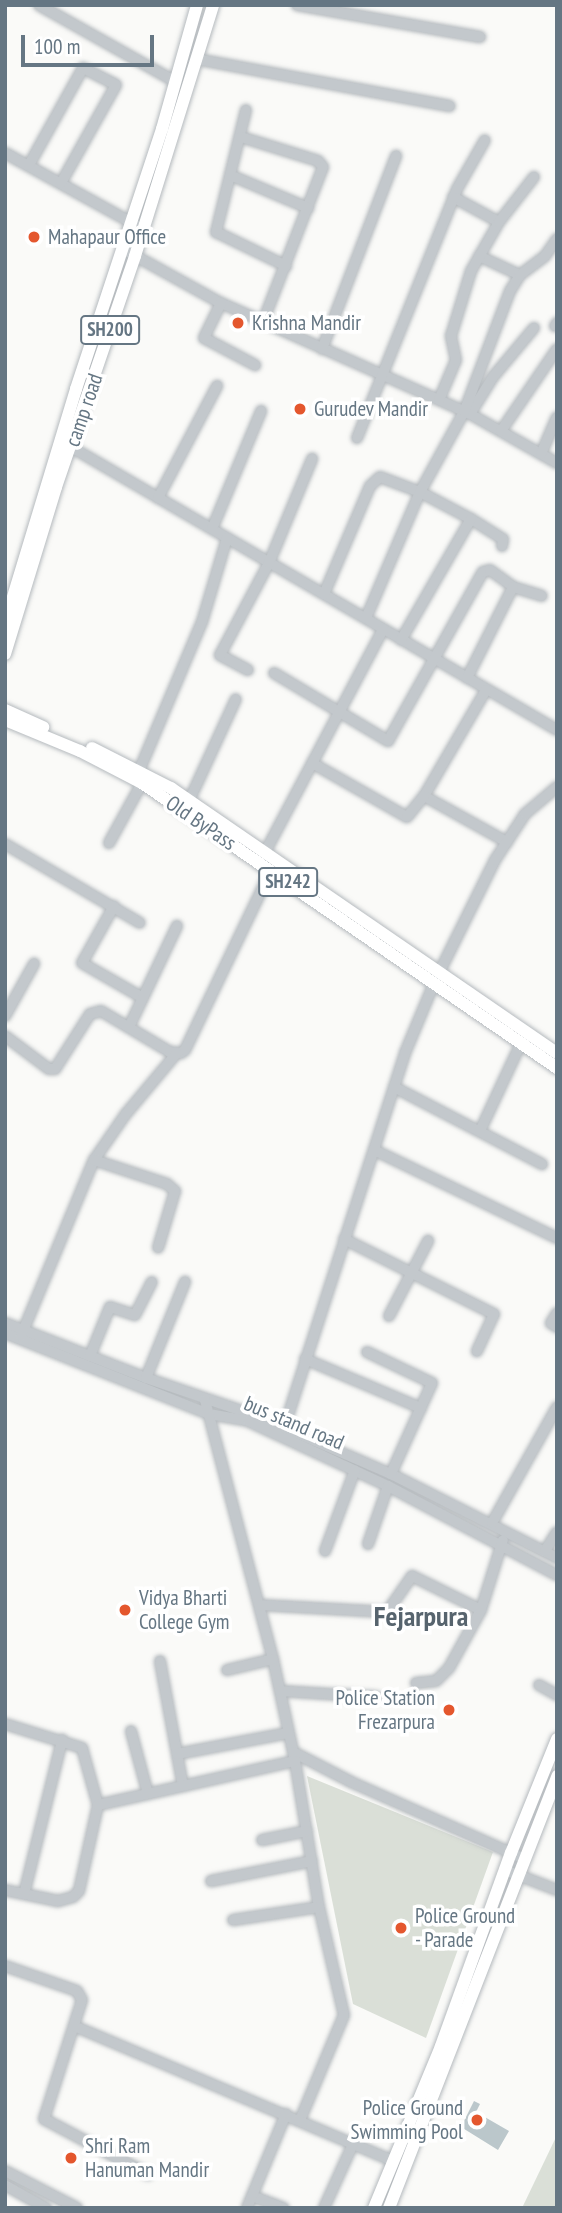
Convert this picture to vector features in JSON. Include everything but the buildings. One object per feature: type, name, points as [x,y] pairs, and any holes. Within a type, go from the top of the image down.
[{"type":"main road","name":"camp road","points":[[5,654],[56,487],[135,256],[137,225],[197,5]]},
{"type":"main road","name":"camp road","points":[[5,623],[76,389],[123,249],[137,225],[213,5]]},
{"type":"main road","points":[[5,710],[189,801],[268,862]]},
{"type":"main road","name":"Old ByPass","points":[[5,720],[141,777],[437,976],[522,1041],[550,1054],[557,1068]]},
{"type":"main road","points":[[437,976],[550,1054]]},
{"type":"main road","points":[[374,2208],[441,2046],[511,1853],[557,1739]]},
{"type":"main road","points":[[389,2208],[557,1776]]},
{"type":"street","points":[[39,5],[176,82]]},
{"type":"street","points":[[298,5],[481,37]]},
{"type":"street","points":[[196,59],[450,106]]},
{"type":"street","points":[[29,165],[83,68],[117,85],[61,183]]},
{"type":"street","points":[[246,110],[216,232],[286,266]]},
{"type":"street","points":[[241,137],[320,162],[323,167],[264,322]]},
{"type":"street","points":[[357,438],[384,376],[453,197],[485,140]]},
{"type":"street","points":[[5,153],[137,225]]},
{"type":"street","points":[[321,349],[397,156]]},
{"type":"street","points":[[230,175],[307,208]]},
{"type":"street","points":[[439,400],[456,360],[451,336],[471,271],[499,222],[534,177]]},
{"type":"street","points":[[453,197],[499,222]]},
{"type":"street","points":[[467,413],[505,302],[520,275],[545,256],[557,239]]},
{"type":"street","points":[[123,249],[221,303],[467,413],[557,463]]},
{"type":"street","points":[[480,256],[520,275]]},
{"type":"street","points":[[221,303],[204,338],[255,365]]},
{"type":"street","points":[[366,618],[421,492],[467,413],[534,328]]},
{"type":"street","points":[[501,431],[557,349]]},
{"type":"street","points":[[158,498],[217,386]]},
{"type":"street","points":[[212,529],[261,411]]},
{"type":"street","points":[[541,454],[557,417]]},
{"type":"street","points":[[71,447],[557,730]]},
{"type":"street","points":[[248,670],[220,655],[269,563],[312,459]]},
{"type":"street","points":[[324,594],[373,482],[380,478],[421,492],[471,519],[503,539],[502,546]]},
{"type":"street","points":[[401,640],[471,519]]},
{"type":"street","points":[[109,844],[141,777],[202,622],[227,538]]},
{"type":"street","points":[[274,673],[388,741],[432,658],[483,572],[490,570],[513,587],[542,597]]},
{"type":"street","points":[[467,678],[513,587]]},
{"type":"street","points":[[21,1334],[94,1160],[125,1115],[176,1054],[185,1050],[312,763],[383,629]]},
{"type":"street","points":[[312,763],[407,817],[424,796],[486,690]]},
{"type":"street","points":[[189,801],[236,699]]},
{"type":"street","points":[[284,1428],[394,1087],[437,976],[495,860],[525,814],[557,786]]},
{"type":"street","points":[[424,796],[507,842]]},
{"type":"street","points":[[5,844],[140,923]]},
{"type":"street","points":[[114,906],[82,963],[143,998]]},
{"type":"street","points":[[129,1027],[177,926]]},
{"type":"street","points":[[5,1016],[34,964]]},
{"type":"street","points":[[6,1038],[52,1069],[57,1067],[94,1012],[101,1011],[176,1054]]},
{"type":"street","points":[[480,1131],[522,1041]]},
{"type":"street","points":[[394,1087],[542,1164]]},
{"type":"street","points":[[374,1150],[557,1238]]},
{"type":"street","points":[[94,1160],[167,1184],[175,1191],[158,1248]]},
{"type":"street","points":[[344,1240],[494,1314],[477,1351]]},
{"type":"street","points":[[389,1316],[428,1241]]},
{"type":"street","points":[[89,1356],[110,1307],[135,1315],[152,1282]]},
{"type":"street","points":[[146,1378],[185,1282]]},
{"type":"street","points":[[557,1313],[551,1323],[557,1326]]},
{"type":"street","name":"bus stand road","points":[[5,1323],[21,1334],[209,1413],[248,1421],[355,1470],[390,1480],[501,1547],[557,1575]]},
{"type":"street","name":"bus stand road","points":[[5,1333],[21,1334],[89,1356],[284,1428],[390,1480],[492,1523],[557,1558]]},
{"type":"street","points":[[367,1352],[432,1383],[390,1480],[368,1544]]},
{"type":"street","points":[[305,1359],[421,1408]]},
{"type":"street","points":[[205,1400],[273,1659],[294,1757],[320,1908],[344,2015],[300,2120]]},
{"type":"street","points":[[492,1523],[557,1407]]},
{"type":"street","points":[[325,1551],[355,1470]]},
{"type":"street","points":[[416,1683],[436,1681],[443,1676],[481,1610],[506,1531]]},
{"type":"street","points":[[545,1551],[557,1532]]},
{"type":"street","points":[[259,1605],[387,1612],[412,1576],[481,1610]]},
{"type":"street","points":[[227,1670],[273,1659]]},
{"type":"street","points":[[160,1661],[183,1786]]},
{"type":"street","points":[[539,1685],[557,1695]]},
{"type":"street","points":[[280,1691],[377,1698]]},
{"type":"street","points":[[5,1724],[79,1745],[84,1752],[98,1805],[79,1891],[67,1900],[58,1901],[5,1890]]},
{"type":"street","points":[[131,1731],[148,1794]]},
{"type":"street","points":[[177,1754],[288,1733]]},
{"type":"street","points":[[24,1894],[62,1740]]},
{"type":"street","points":[[98,1805],[294,1757],[438,1818],[525,1859]]},
{"type":"street","points":[[262,1840],[307,1831]]},
{"type":"street","points":[[211,1881],[312,1861]]},
{"type":"street","points":[[505,1870],[557,1890]]},
{"type":"street","points":[[233,1920],[320,1908]]},
{"type":"street","points":[[5,1966],[77,1990],[82,2000],[44,2119],[148,2174]]},
{"type":"street","points":[[74,2026],[394,2161]]},
{"type":"street","points":[[247,2208],[286,2114]]},
{"type":"street","points":[[324,2208],[354,2144]]},
{"type":"street","points":[[5,2171],[77,2208]]},
{"type":"street","points":[[5,2185],[45,2208]]},
{"type":"street","points":[[252,2196],[284,2208]]},
{"type":"shaded area","name":"Police Ground - Parade","points":[[307,1776],[493,1852],[426,2038],[353,2004]]},
{"type":"shaded area","name":"Police Ground Swimming Pool","points":[[474,2101],[480,2104],[476,2112],[509,2131],[498,2150],[461,2127]]},
{"type":"shaded area","points":[[557,2135],[557,2208],[522,2208]]},
{"type":"place","name":"Mahapaur Office","points":[[34,237]]},
{"type":"place","name":"Krishna Mandir","points":[[238,323]]},
{"type":"place","name":"Gurudev Mandir","points":[[300,409]]},
{"type":"place","name":"Vidya Bharti College Gym","points":[[125,1610]]},
{"type":"place","name":"Police Station Frezarpura","points":[[449,1710]]},
{"type":"place","name":"Police Ground - Parade","points":[[401,1928]]},
{"type":"place","name":"Police Ground Swimming Pool","points":[[477,2120]]},
{"type":"place","name":"Shri Ram Hanuman Mandir","points":[[71,2158]]},
{"type":"district","name":"Fejarpura","points":[[421,1616]]}]
